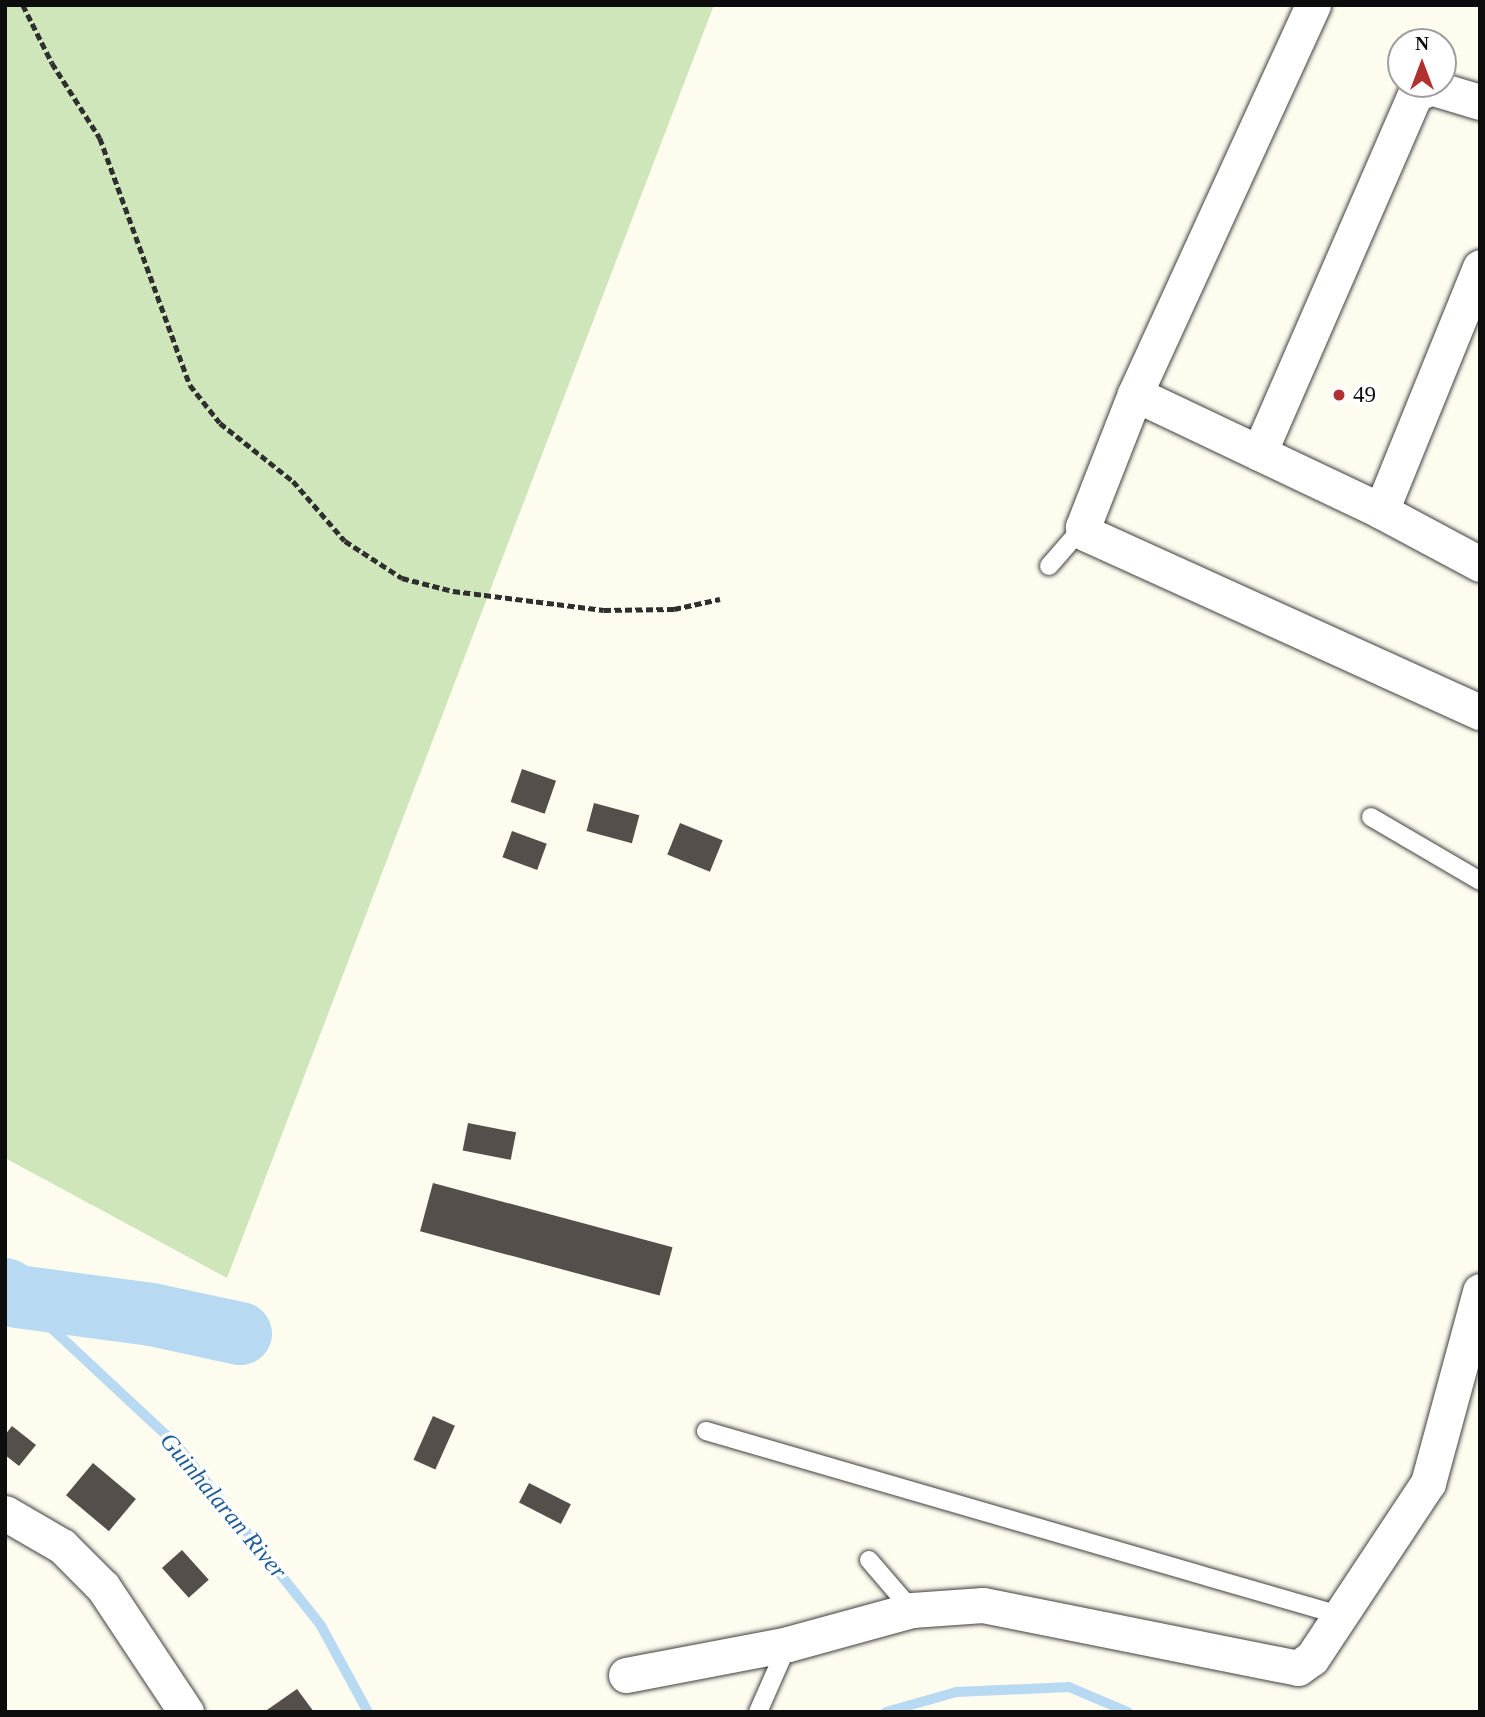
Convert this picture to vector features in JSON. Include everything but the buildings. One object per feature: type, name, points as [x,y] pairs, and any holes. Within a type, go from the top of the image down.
[{"type":"street","points":[[1313,5],[1135,394],[1083,527],[1087,534],[1480,712]]},
{"type":"street","points":[[1259,453],[1415,95],[1430,87],[1480,102]]},
{"type":"street","points":[[1381,511],[1480,267]]},
{"type":"street","points":[[1135,394],[1381,511],[1480,564]]},
{"type":"street","points":[[626,1675],[788,1644],[912,1610],[983,1605],[1298,1668],[1312,1658],[1427,1483],[1480,1292]]},
{"type":"street","points":[[5,1513],[62,1546],[103,1587],[153,1667],[187,1712]]},
{"type":"lane","points":[[1049,566],[1083,527]]},
{"type":"lane","points":[[1371,817],[1480,881]]},
{"type":"lane","points":[[706,1431],[1339,1615]]},
{"type":"lane","points":[[869,1560],[912,1610]]},
{"type":"lane","points":[[758,1712],[788,1644]]},
{"type":"path","points":[[23,5],[52,63],[100,138],[190,385],[220,423],[293,481],[345,541],[402,578],[453,591],[604,610],[674,609],[720,599]]},
{"type":"green space","points":[[5,5],[714,5],[227,1278],[5,1158]]},
{"type":"waterway","name":"Guinhalaran River","points":[[5,1289],[17,1296],[151,1314],[240,1333]]},
{"type":"waterway","name":"Guinhalaran River","points":[[17,1296],[177,1445],[320,1624],[368,1712]]},
{"type":"waterway","points":[[886,1712],[956,1692],[1069,1687],[1128,1712]]},
{"type":"place","name":"49","points":[[1339,395]]}]
